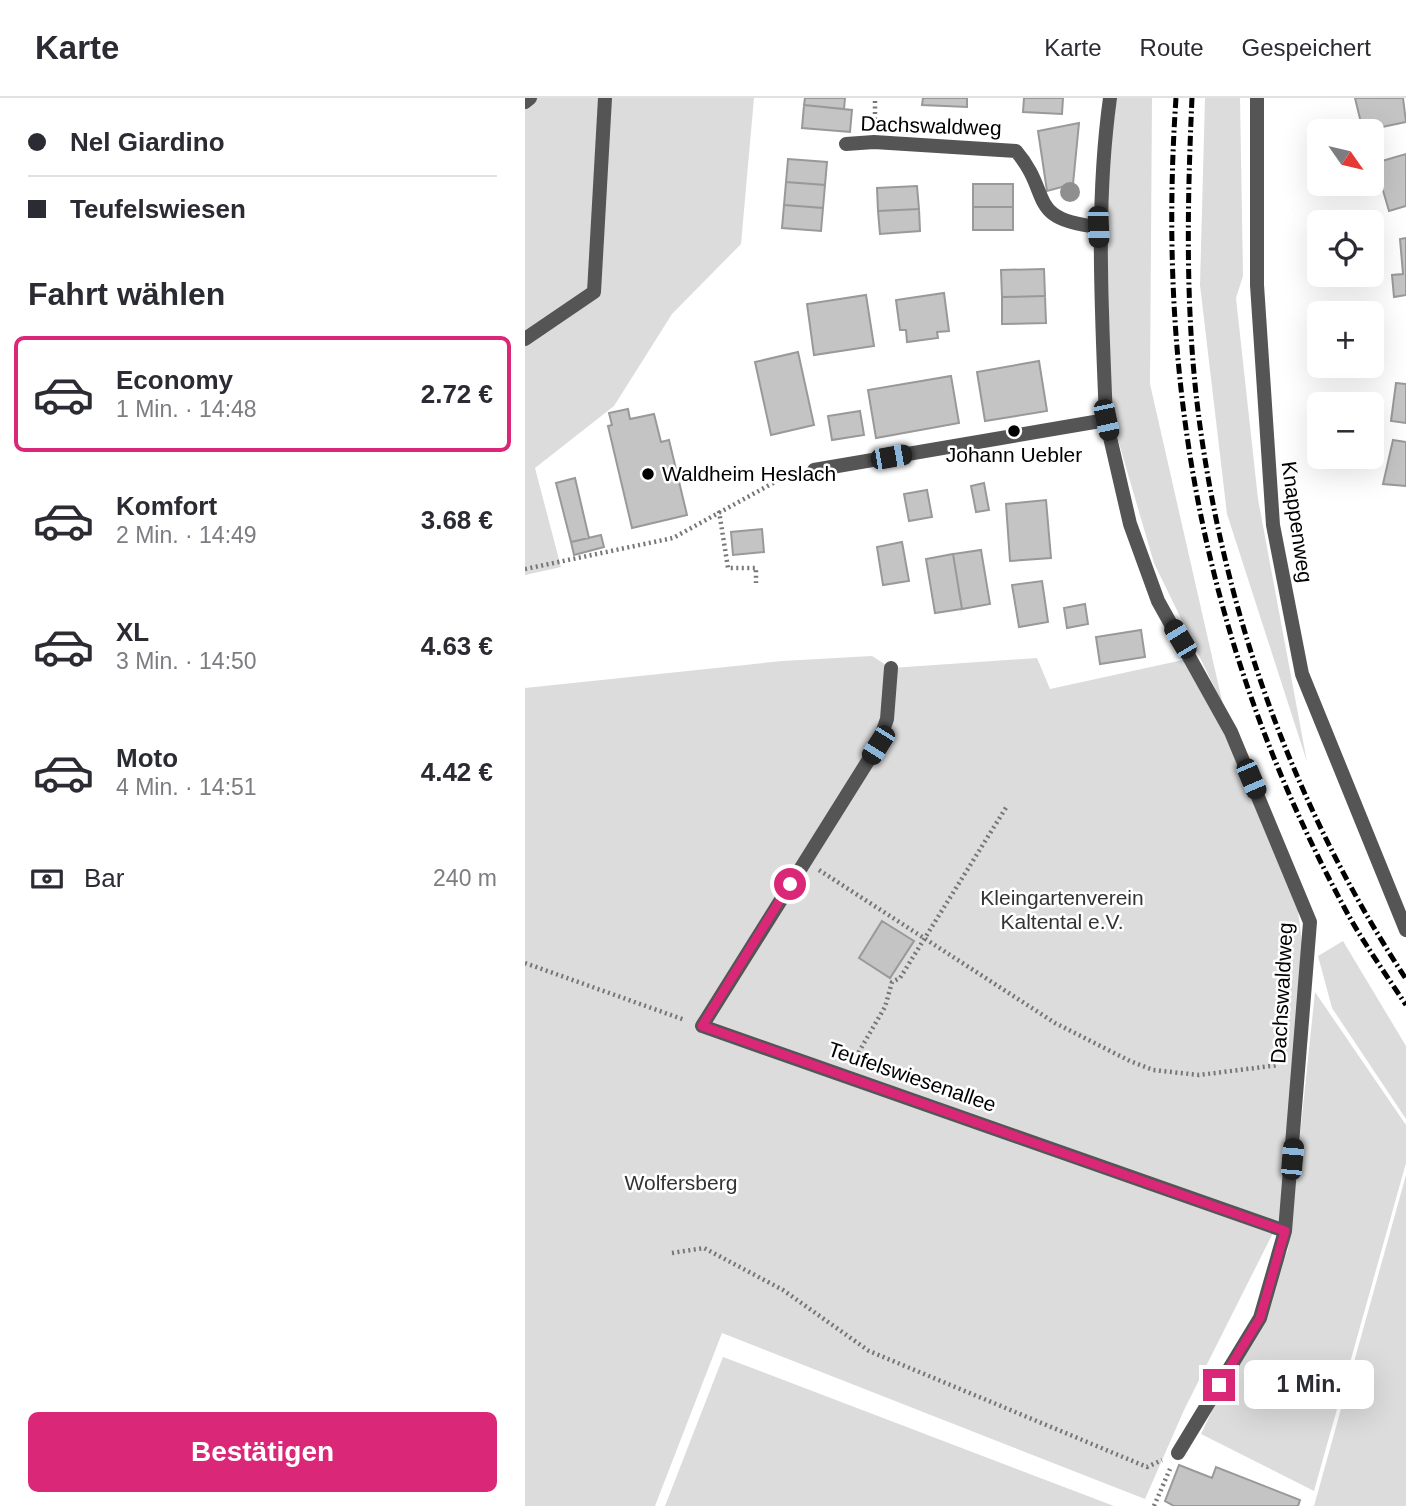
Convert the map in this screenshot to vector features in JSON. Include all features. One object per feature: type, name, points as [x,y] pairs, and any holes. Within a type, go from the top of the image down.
[{"type":"street","points":[[525,102],[530,98]]},
{"type":"street","points":[[525,340],[594,292],[605,98]]},
{"type":"street","name":"Dachswaldweg","points":[[1109,98],[1102,154],[1098,227],[1106,420],[1129,524],[1158,601],[1231,732],[1310,922],[1285,1231],[1260,1318],[1178,1453]]},
{"type":"street","name":"Knappenweg","points":[[1257,98],[1257,285],[1273,525],[1303,674],[1406,930]]},
{"type":"street","name":"Dachswaldweg","points":[[846,144],[874,142],[1016,151],[1028,165],[1049,212],[1067,223],[1098,227]]},
{"type":"street","points":[[814,470],[1106,420]]},
{"type":"street","points":[[702,1026],[878,745],[887,719],[891,668]]},
{"type":"street","name":"Teufelswiesenallee","points":[[702,1026],[1285,1231]]},
{"type":"path","points":[[525,569],[673,538],[784,477],[814,470]]},
{"type":"path","points":[[719,511],[728,568],[756,568],[757,583]]},
{"type":"path","points":[[845,1076],[885,1007],[892,982],[900,978],[1007,806]]},
{"type":"path","points":[[805,861],[1055,1023],[1130,1061],[1153,1069],[1199,1075],[1300,1062]]},
{"type":"path","points":[[525,963],[702,1026]]},
{"type":"path","points":[[672,1253],[704,1248],[783,1290],[869,1351],[1147,1467],[1178,1453]]},
{"type":"path","points":[[1154,1506],[1178,1453]]},
{"type":"green space","points":[[525,98],[754,98],[741,244],[672,314],[614,406],[535,468],[561,567],[525,575]]},
{"type":"green space","points":[[1117,98],[1152,98],[1150,384],[1223,705],[1154,563],[1111,416],[1106,175]]},
{"type":"green space","points":[[1205,98],[1240,98],[1243,276],[1236,298],[1258,499],[1307,762],[1227,514],[1200,285]]},
{"type":"green space","name":"Wolfersberg","points":[[872,656],[891,668],[1037,658],[1050,689],[1192,658],[1297,903],[1302,943],[1281,1217],[1184,1410],[1145,1499],[722,1333],[655,1506],[525,1506],[525,688],[782,661]]},
{"type":"green space","points":[[1343,941],[1406,1046],[1406,1119],[1332,1008],[1318,956]]},
{"type":"green space","points":[[1315,992],[1406,1125],[1406,1163],[1314,1491],[1201,1434],[1288,1250]]},
{"type":"green space","points":[[1406,1175],[1406,1506],[1314,1506]]},
{"type":"green space","points":[[723,1357],[1114,1506],[665,1506]]},
{"type":"building","points":[[805,98],[845,98],[844,109],[804,105]]},
{"type":"building","points":[[923,98],[967,98],[967,107],[922,105]]},
{"type":"building","points":[[1024,98],[1063,98],[1062,114],[1023,112]]},
{"type":"building","points":[[1355,98],[1403,98],[1406,122],[1384,127],[1384,119],[1360,119]]},
{"type":"building","points":[[804,105],[852,110],[850,132],[802,128]]},
{"type":"building","points":[[1079,123],[1073,184],[1047,191],[1038,131]]},
{"type":"building","points":[[1406,154],[1406,206],[1389,211],[1384,194],[1384,160]]},
{"type":"building","points":[[788,159],[827,162],[825,185],[786,182]]},
{"type":"building","points":[[786,182],[825,185],[823,208],[784,205]]},
{"type":"building","points":[[973,184],[1013,184],[1013,207],[973,207]]},
{"type":"building","points":[[917,186],[919,209],[878,211],[877,188]]},
{"type":"building","points":[[784,205],[823,208],[821,231],[782,228]]},
{"type":"building","points":[[973,207],[1013,207],[1013,230],[973,230]]},
{"type":"building","points":[[919,209],[920,231],[880,234],[878,211]]},
{"type":"building","points":[[1406,238],[1406,295],[1394,297],[1392,275],[1403,274],[1400,239]]},
{"type":"building","points":[[1044,269],[1045,296],[1002,297],[1001,270]]},
{"type":"building","points":[[944,293],[949,331],[937,332],[938,338],[907,342],[906,330],[900,330],[896,300]]},
{"type":"building","points":[[866,295],[874,346],[814,355],[807,304]]},
{"type":"building","points":[[1045,296],[1046,323],[1002,324],[1002,297]]},
{"type":"building","points":[[798,352],[814,425],[771,435],[755,362]]},
{"type":"building","points":[[1039,361],[1047,411],[985,421],[977,372]]},
{"type":"building","points":[[951,376],[959,423],[876,438],[868,390]]},
{"type":"building","points":[[1396,383],[1406,384],[1406,423],[1391,421]]},
{"type":"building","name":"Waldheim Heslach","points":[[628,409],[630,419],[654,414],[661,442],[669,440],[687,515],[632,528],[608,426],[612,425],[609,413]]},
{"type":"building","points":[[860,411],[864,435],[832,440],[828,416]]},
{"type":"building","points":[[1393,440],[1406,442],[1406,486],[1383,484]]},
{"type":"building","points":[[575,478],[589,538],[571,542],[556,483]]},
{"type":"building","points":[[984,483],[989,510],[976,512],[971,486]]},
{"type":"building","points":[[927,490],[932,517],[909,521],[904,494]]},
{"type":"building","points":[[1046,500],[1051,558],[1010,561],[1006,504]]},
{"type":"building","points":[[762,529],[764,552],[733,555],[731,532]]},
{"type":"building","points":[[601,535],[604,547],[574,555],[571,542]]},
{"type":"building","points":[[902,542],[909,581],[883,585],[877,547]]},
{"type":"building","points":[[981,550],[990,604],[962,609],[953,554]]},
{"type":"building","points":[[953,554],[962,609],[935,613],[926,559]]},
{"type":"building","points":[[1042,581],[1048,622],[1019,627],[1012,585]]},
{"type":"building","points":[[1085,604],[1088,624],[1067,628],[1064,608]]},
{"type":"building","points":[[1141,630],[1145,657],[1100,664],[1096,637]]},
{"type":"building","points":[[882,921],[914,941],[890,978],[859,958]]},
{"type":"building","points":[[1179,1465],[1212,1478],[1216,1467],[1300,1500],[1298,1506],[1174,1506],[1165,1501]]},
{"type":"railway","points":[[1176,98],[1172,205],[1174,311],[1184,414],[1201,515],[1225,615],[1257,713],[1296,810],[1351,920],[1406,1005]]},
{"type":"railway","points":[[1192,98],[1188,221],[1195,385],[1212,499],[1228,572],[1272,714],[1300,783],[1367,916],[1406,979]]},
{"type":"place","name":"Johann Uebler","points":[[1014,431]]},
{"type":"place","name":"Waldheim Heslach","points":[[648,474]]},
{"type":"route","points":[[790,884],[702,1026],[1285,1231],[1275,1275],[1260,1318],[1219,1385]]},
{"type":"park label","name":"Kleingartenverein Kaltental e.V.","points":[[1062,910]]}]
